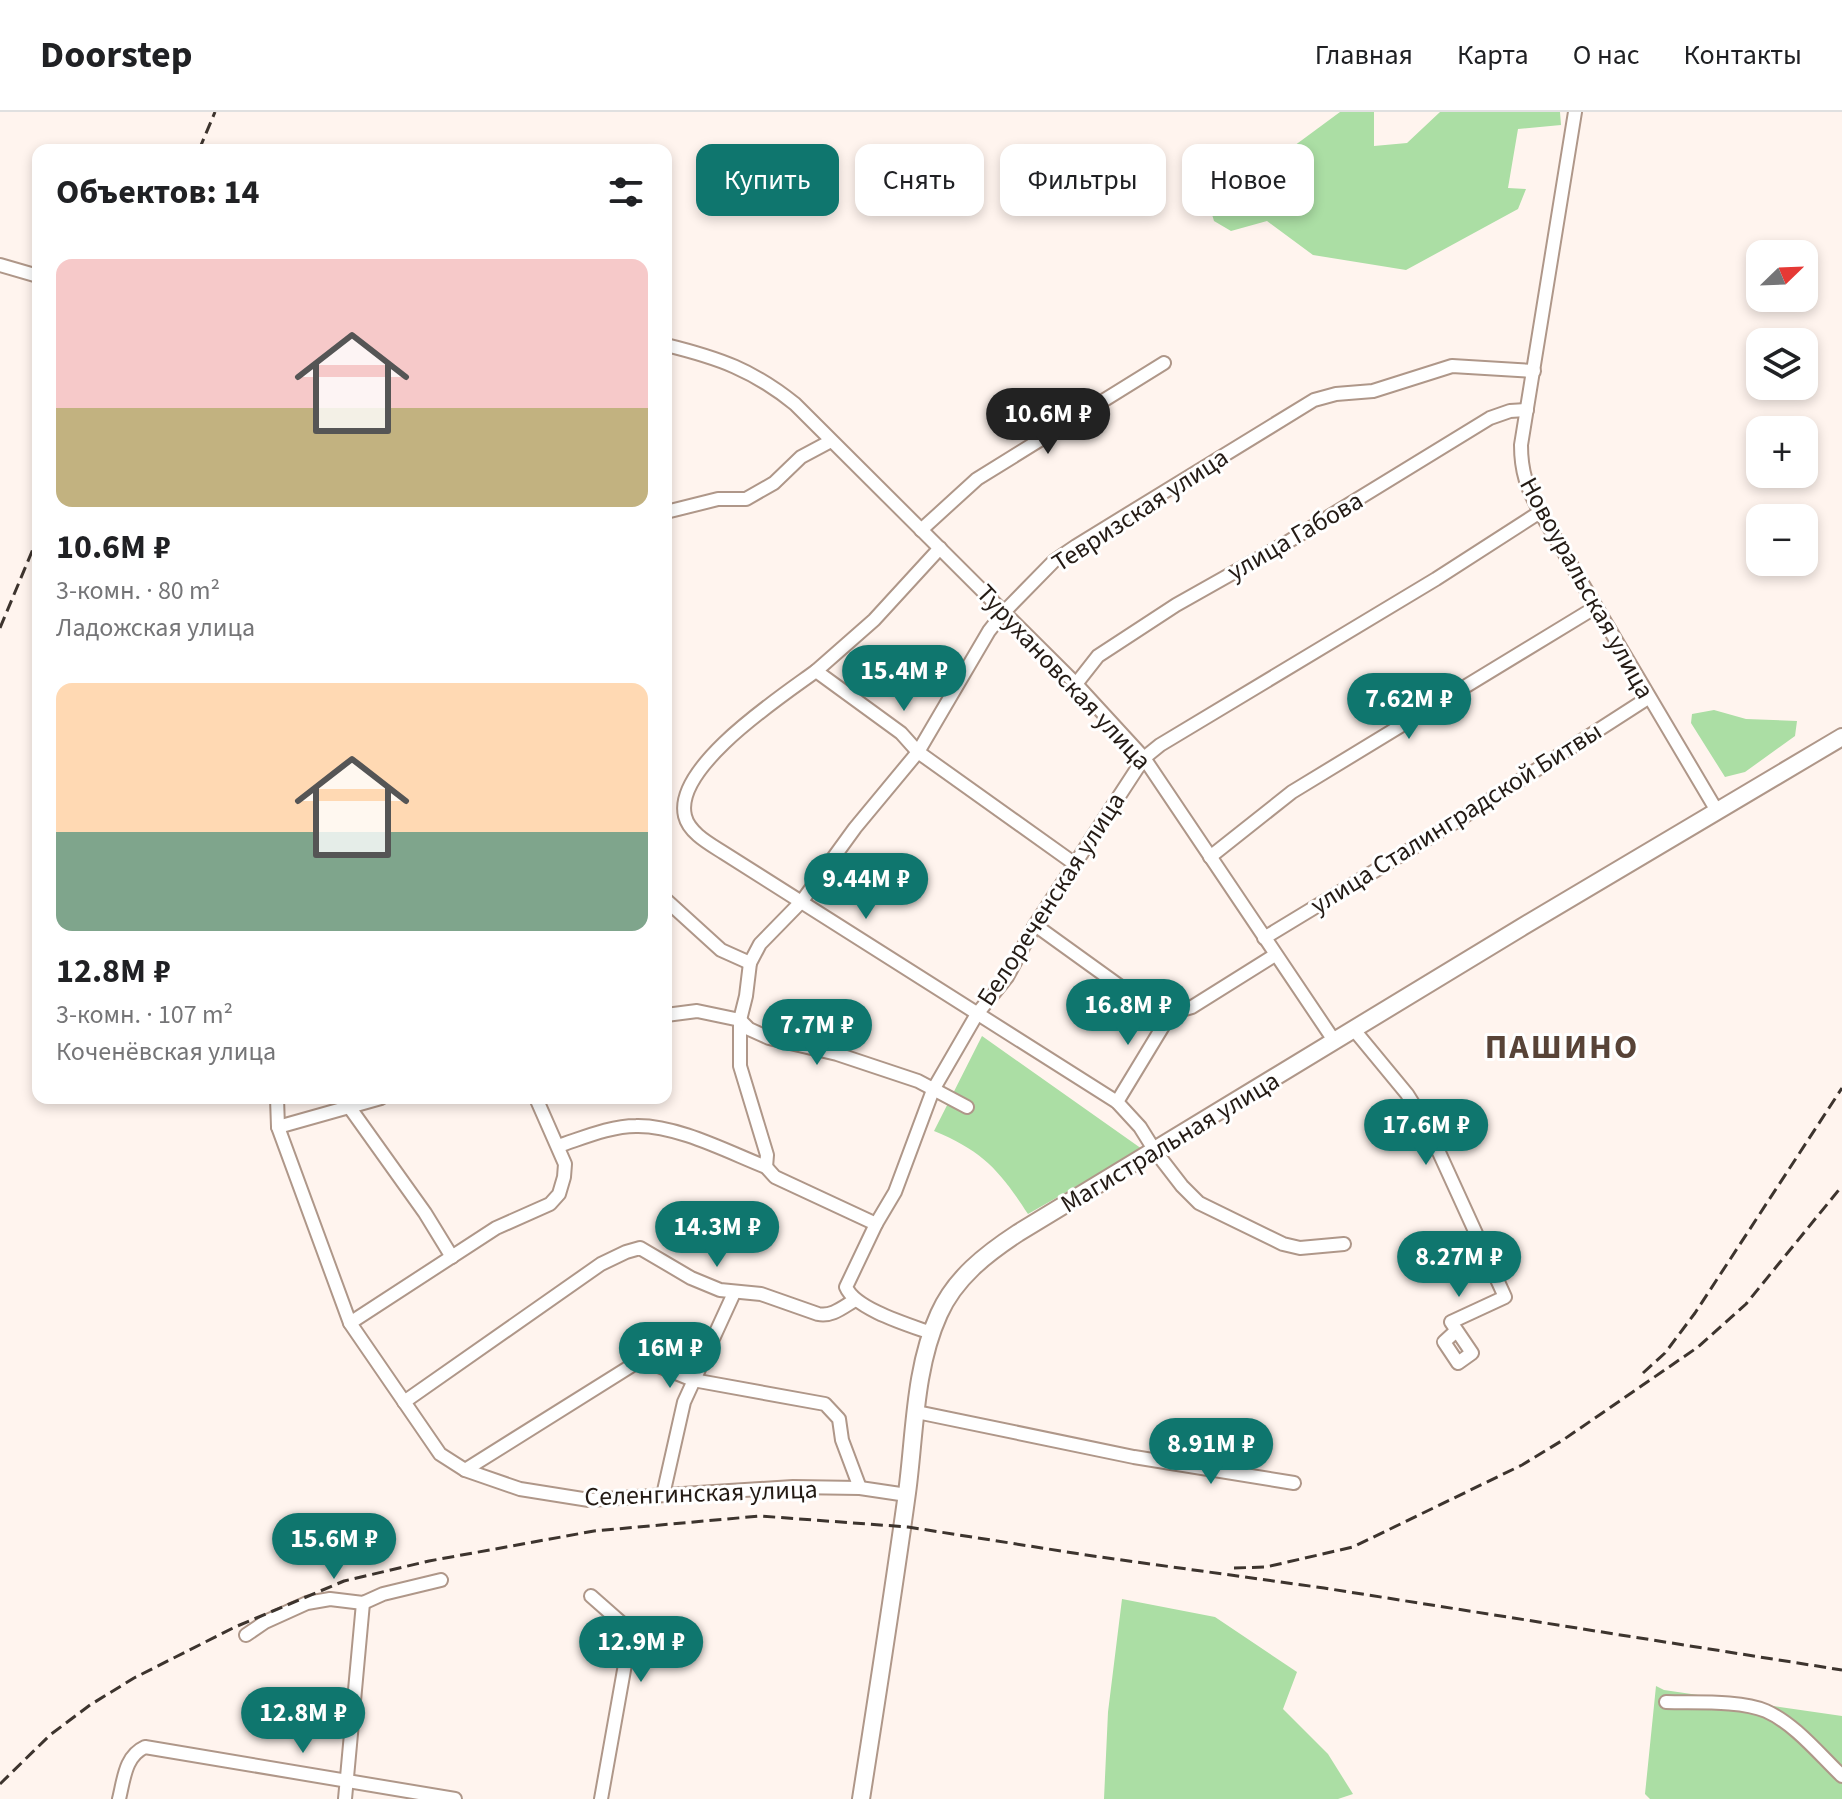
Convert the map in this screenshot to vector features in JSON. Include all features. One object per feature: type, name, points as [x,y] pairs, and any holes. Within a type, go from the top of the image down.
[{"type":"main road","name":"Магистральная улица","points":[[861,1799],[907,1495],[923,1365],[931,1333],[950,1294],[980,1260],[1018,1233],[1842,737]]},
{"type":"street","name":"Новоуральская улица","points":[[1575,112],[1521,445],[1521,469],[1525,485],[1540,512],[1717,811]]},
{"type":"street","points":[[0,265],[32,274]]},
{"type":"street","name":"Турухановская улица","points":[[672,347],[745,369],[771,385],[812,421],[1076,684],[1144,758],[1335,1042]]},
{"type":"street","points":[[921,530],[977,479],[1164,363]]},
{"type":"street","name":"Тевризская улица","points":[[766,1167],[767,1155],[740,1066],[740,1020],[750,963],[760,944],[802,901],[855,828],[918,752],[989,631],[1004,612],[1054,561],[1314,400],[1336,394],[1373,391],[1452,366],[1534,371]]},
{"type":"street","name":"улица Габова","points":[[1076,684],[1098,656],[1176,605],[1279,548],[1490,418],[1510,411],[1527,410]]},
{"type":"street","points":[[672,510],[718,499],[746,499],[774,483],[801,457],[831,441]]},
{"type":"street","name":"Белореченская улица","points":[[855,1300],[846,1287],[895,1192],[933,1090],[977,1014],[1007,977],[1035,925],[1144,758],[1173,737],[1436,579],[1540,512]]},
{"type":"street","points":[[940,548],[874,620],[816,671],[749,721],[700,767],[684,806],[685,817],[698,835],[1117,1102],[1140,1127],[1182,1186],[1199,1203],[1283,1244],[1300,1248],[1344,1244]]},
{"type":"street","points":[[1210,857],[1292,792],[1596,607]]},
{"type":"street","points":[[816,671],[901,733],[918,752],[1075,864]]},
{"type":"street","name":"улица Сталинградской Битвы","points":[[1264,938],[1457,821],[1648,698]]},
{"type":"street","points":[[672,905],[721,950],[750,963]]},
{"type":"street","points":[[1035,925],[1146,1005],[1171,1013],[1192,1007],[1275,955]]},
{"type":"street","points":[[672,1014],[697,1011],[740,1020],[749,1029],[769,1038],[837,1054],[918,1081],[967,1107]]},
{"type":"street","points":[[1117,1102],[1171,1013]]},
{"type":"street","points":[[1355,1031],[1407,1094],[1427,1126],[1505,1297],[1451,1322],[1456,1331]]},
{"type":"street","name":"Селенгинская улица","points":[[277,1104],[278,1127],[350,1323],[440,1454],[465,1470],[520,1489],[589,1500],[793,1487],[860,1488],[907,1495]]},
{"type":"street","points":[[278,1127],[362,1104]]},
{"type":"street","points":[[350,1323],[496,1228],[550,1204],[559,1194],[565,1164],[539,1104]]},
{"type":"street","points":[[350,1108],[425,1213],[452,1257]]},
{"type":"street","points":[[558,1146],[634,1125],[658,1127],[766,1167],[775,1177],[876,1224]]},
{"type":"street","points":[[404,1402],[601,1264],[640,1248],[691,1278],[720,1290],[761,1294],[826,1316],[855,1300],[931,1333]]},
{"type":"street","points":[[663,1495],[684,1402],[734,1293]]},
{"type":"street","points":[[465,1470],[639,1361],[693,1380],[825,1404],[839,1419],[842,1440],[860,1488]]},
{"type":"street","points":[[917,1412],[1134,1457],[1294,1483]]},
{"type":"street","points":[[246,1635],[265,1622],[307,1603],[330,1599],[363,1603],[383,1594],[441,1580]]},
{"type":"street","points":[[591,1596],[625,1626],[629,1642],[601,1799]]},
{"type":"street","points":[[345,1799],[363,1603]]},
{"type":"street","points":[[1666,1702],[1748,1706],[1764,1710],[1783,1721],[1842,1776]]},
{"type":"street","points":[[119,1799],[129,1762],[135,1751],[145,1747],[455,1799]]},
{"type":"green space","points":[[1340,112],[1374,112],[1374,146],[1407,143],[1440,112],[1560,112],[1561,125],[1518,129],[1508,188],[1526,189],[1518,209],[1406,270],[1313,255],[1267,221],[1231,231],[1214,221],[1212,216],[1314,216],[1314,144],[1297,144]]},
{"type":"green space","points":[[1714,710],[1746,719],[1797,721],[1795,736],[1745,772],[1725,777],[1691,723],[1692,714]]},
{"type":"green space","points":[[982,1036],[1142,1149],[1028,1214],[989,1164],[965,1146],[934,1131]]},
{"type":"green space","points":[[1122,1599],[1215,1617],[1297,1672],[1283,1709],[1328,1754],[1353,1794],[1338,1799],[1104,1799],[1108,1712]]},
{"type":"green space","points":[[1656,1686],[1664,1690],[1842,1716],[1842,1799],[1650,1799],[1645,1794]]},
{"type":"railway","points":[[202,144],[215,112]]},
{"type":"railway","points":[[0,628],[32,551]]},
{"type":"railway","points":[[1643,1373],[1665,1353],[1695,1313],[1842,1088]]},
{"type":"railway","points":[[1234,1568],[1266,1567],[1353,1547],[1522,1465],[1563,1440],[1698,1347],[1746,1304],[1842,1186]]},
{"type":"railway","points":[[0,1784],[50,1735],[134,1678],[235,1627],[344,1581],[429,1561],[594,1531],[760,1516],[908,1527],[1324,1588],[1842,1670]]},
{"type":"district","name":"ПАШИНО","points":[[1562,1047]]}]
